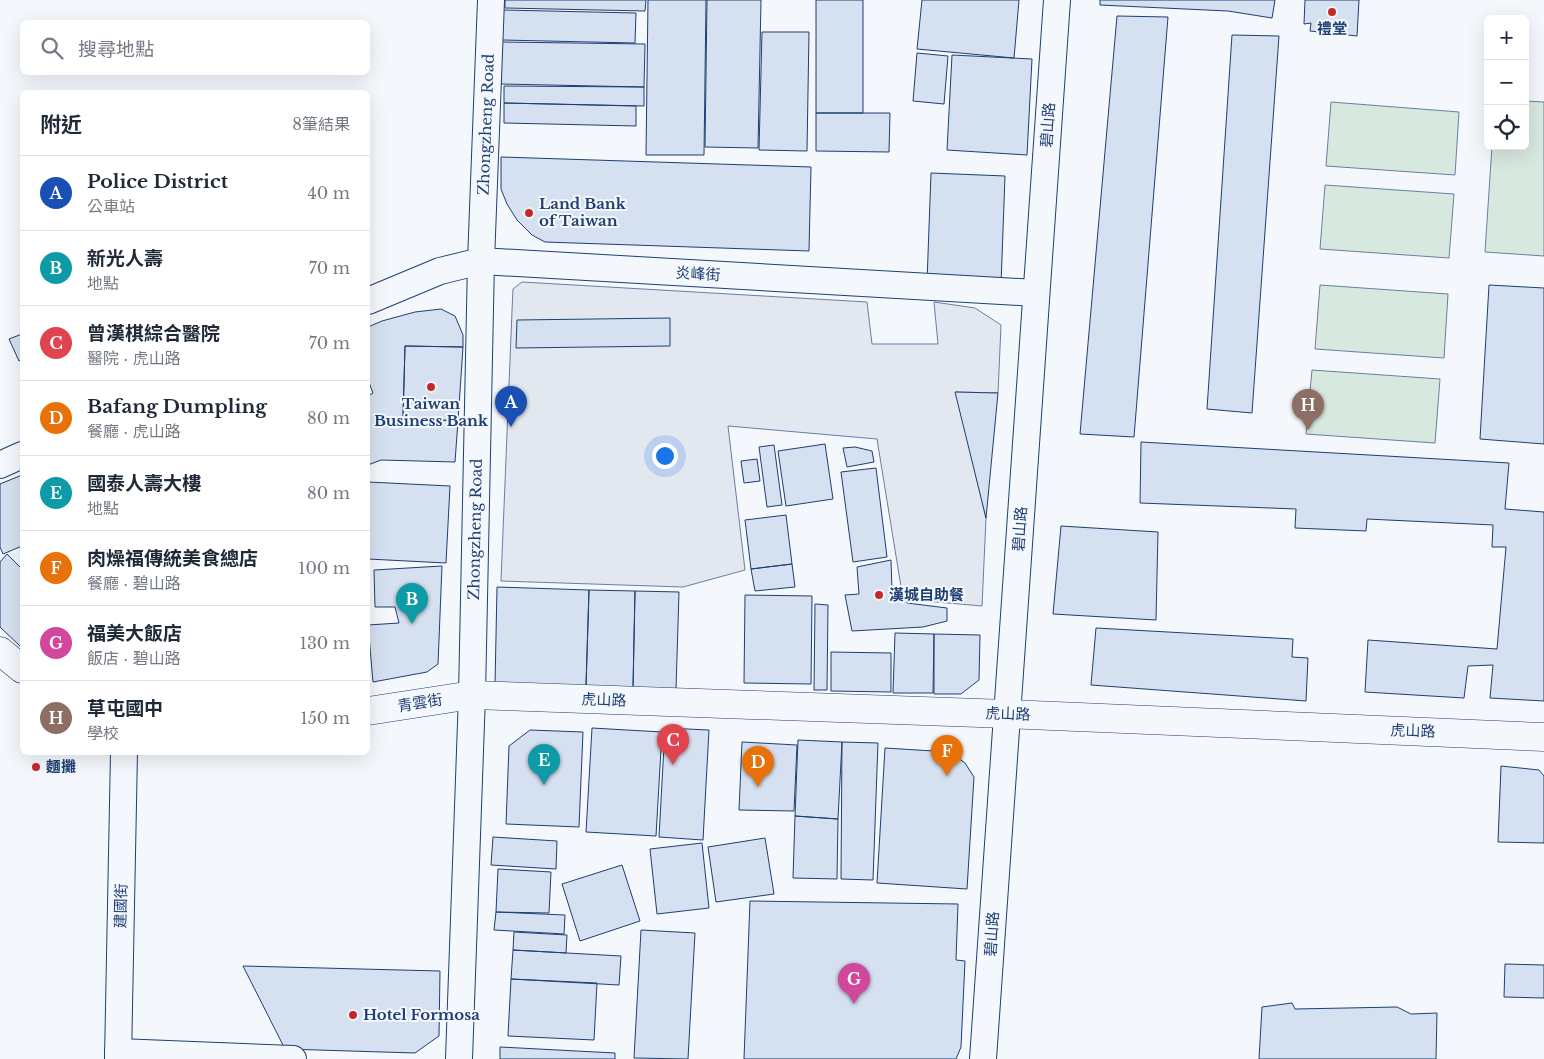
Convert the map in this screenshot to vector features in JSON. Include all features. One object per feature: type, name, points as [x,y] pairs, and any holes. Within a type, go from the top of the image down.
[{"type":"street","name":"Zhongzheng Road","points":[[459,1059],[472,695],[481,261],[491,0]]},
{"type":"street","name":"碧山路","points":[[983,1059],[1057,0]]},
{"type":"street","name":"炎峰街","points":[[370,300],[440,271],[481,261],[1036,294]]},
{"type":"street","points":[[0,465],[20,456]]},
{"type":"street","points":[[0,651],[20,667]]},
{"type":"street","name":"青雲街","points":[[370,711],[472,695]]},
{"type":"street","name":"虎山路","points":[[472,695],[1007,714],[1544,737]]},
{"type":"street","name":"建國街","points":[[118,1056],[124,755]]},
{"type":"street","points":[[118,1056],[293,1059]]},
{"type":"shaded area","points":[[1529,101],[1544,102],[1544,256],[1485,252],[1492,150],[1529,150]]},
{"type":"shaded area","points":[[1331,102],[1459,112],[1455,175],[1326,166]]},
{"type":"shaded area","points":[[1325,185],[1454,194],[1449,258],[1320,249]]},
{"type":"shaded area","points":[[522,282],[867,302],[872,344],[938,344],[934,302],[975,308],[1001,325],[998,393],[956,392],[986,518],[982,606],[903,599],[877,439],[728,426],[745,570],[683,587],[501,581],[513,289]]},
{"type":"shaded area","points":[[1320,285],[1448,294],[1444,358],[1315,349]]},
{"type":"shaded area","points":[[1312,370],[1440,379],[1435,443],[1306,434]]},
{"type":"building","points":[[505,0],[646,0],[645,11],[505,8]]},
{"type":"building","points":[[648,0],[706,0],[704,155],[646,155]]},
{"type":"building","points":[[707,0],[761,0],[758,148],[705,147]]},
{"type":"building","points":[[816,0],[863,0],[863,113],[816,113]]},
{"type":"building","points":[[922,0],[1019,0],[1014,58],[917,49]]},
{"type":"building","name":"禮堂","points":[[1100,0],[1275,0],[1272,18],[1228,11],[1100,5]]},
{"type":"building","name":"禮堂","points":[[1305,0],[1359,0],[1357,36],[1310,31],[1311,23],[1304,24]]},
{"type":"building","points":[[503,10],[636,13],[635,43],[502,40]]},
{"type":"building","points":[[1117,16],[1168,17],[1134,437],[1080,434]]},
{"type":"building","points":[[762,32],[809,32],[807,151],[759,150]]},
{"type":"building","points":[[1232,35],[1279,36],[1252,413],[1207,409]]},
{"type":"building","points":[[502,42],[645,44],[644,87],[501,84]]},
{"type":"building","points":[[917,53],[948,56],[944,104],[913,101]]},
{"type":"building","points":[[952,55],[1032,59],[1027,155],[947,150]]},
{"type":"building","points":[[504,86],[644,87],[644,106],[504,103]]},
{"type":"building","points":[[504,103],[636,106],[636,126],[504,123]]},
{"type":"building","points":[[816,113],[890,113],[889,152],[816,151]]},
{"type":"building","points":[[501,157],[811,167],[809,251],[545,242],[532,235],[517,220],[507,204],[501,189]]},
{"type":"building","points":[[931,173],[1005,176],[1001,285],[927,282]]},
{"type":"building","points":[[1489,285],[1544,288],[1544,444],[1480,439]]},
{"type":"building","points":[[441,309],[455,316],[463,335],[463,347],[405,346],[403,418],[458,421],[455,462],[381,460],[370,464],[370,395],[373,393],[370,385],[370,326],[415,312]]},
{"type":"building","points":[[670,318],[670,346],[516,348],[517,320]]},
{"type":"building","points":[[20,335],[20,361],[19,361],[9,339]]},
{"type":"building","points":[[405,346],[463,347],[458,421],[403,418]]},
{"type":"building","points":[[955,392],[998,393],[986,518]]},
{"type":"building","points":[[1141,442],[1509,463],[1505,509],[1544,512],[1544,701],[1490,698],[1493,665],[1468,666],[1464,698],[1365,692],[1368,640],[1497,649],[1506,547],[1492,547],[1493,525],[1367,519],[1366,531],[1295,528],[1296,509],[1140,503]]},
{"type":"building","points":[[825,444],[833,499],[786,506],[778,451]]},
{"type":"building","points":[[774,445],[782,505],[767,507],[759,447]]},
{"type":"building","points":[[855,447],[872,451],[874,462],[847,467],[843,448]]},
{"type":"building","points":[[757,459],[760,481],[744,483],[741,461]]},
{"type":"building","points":[[876,468],[887,557],[853,562],[841,472]]},
{"type":"building","points":[[20,476],[20,547],[3,554],[0,547],[0,484]]},
{"type":"building","points":[[370,482],[450,486],[446,563],[370,559]]},
{"type":"building","points":[[786,515],[792,564],[751,569],[745,520]]},
{"type":"building","points":[[1061,526],[1158,532],[1156,620],[1053,614]]},
{"type":"building","points":[[7,554],[20,567],[20,646],[0,627],[0,562]]},
{"type":"building","name":"漢城自助餐","points":[[891,560],[892,590],[906,592],[907,603],[947,608],[947,621],[923,627],[852,631],[845,595],[859,594],[857,567]]},
{"type":"building","points":[[792,564],[795,587],[755,591],[751,569]]},
{"type":"building","points":[[442,566],[438,664],[427,672],[373,682],[370,625],[399,623],[395,607],[375,607],[374,570]]},
{"type":"building","points":[[497,587],[589,590],[586,686],[495,685]]},
{"type":"building","points":[[589,590],[635,591],[633,688],[586,686]]},
{"type":"building","points":[[635,591],[679,592],[676,689],[633,688]]},
{"type":"building","points":[[745,595],[812,596],[811,684],[744,683]]},
{"type":"building","points":[[815,604],[828,605],[827,690],[814,690]]},
{"type":"building","points":[[1096,628],[1293,639],[1292,657],[1308,658],[1306,701],[1091,685]]},
{"type":"building","points":[[895,633],[934,634],[933,693],[893,693]]},
{"type":"building","points":[[934,634],[980,635],[979,680],[961,694],[934,694]]},
{"type":"building","points":[[831,652],[891,653],[891,692],[831,691]]},
{"type":"building","points":[[592,728],[662,732],[656,836],[586,832]]},
{"type":"building","points":[[665,728],[709,730],[703,840],[659,837]]},
{"type":"building","points":[[530,730],[583,732],[579,827],[506,824],[509,746]]},
{"type":"building","points":[[798,740],[842,742],[838,819],[795,816]]},
{"type":"building","points":[[742,742],[797,745],[794,811],[739,810]]},
{"type":"building","points":[[842,742],[878,743],[873,880],[841,879]]},
{"type":"building","points":[[885,748],[950,752],[965,763],[974,777],[967,889],[877,883]]},
{"type":"building","points":[[1501,766],[1539,770],[1544,776],[1544,843],[1498,842]]},
{"type":"building","points":[[795,816],[838,819],[837,879],[793,878]]},
{"type":"building","points":[[493,837],[557,841],[556,869],[491,865]]},
{"type":"building","points":[[765,838],[774,894],[716,902],[708,847]]},
{"type":"building","points":[[702,843],[709,908],[657,914],[650,849]]},
{"type":"building","points":[[622,865],[640,921],[580,941],[562,884]]},
{"type":"building","points":[[498,869],[551,872],[549,913],[496,912]]},
{"type":"building","points":[[750,901],[958,904],[956,960],[965,961],[961,1047],[956,1059],[744,1059]]},
{"type":"building","points":[[496,912],[565,915],[564,934],[494,930]]},
{"type":"building","points":[[641,930],[695,933],[688,1059],[634,1058]]},
{"type":"building","points":[[514,932],[567,935],[566,953],[513,950]]},
{"type":"building","points":[[513,950],[621,956],[619,985],[511,979]]},
{"type":"building","points":[[1505,964],[1544,965],[1544,998],[1504,997]]},
{"type":"building","name":"Hotel Formosa","points":[[243,966],[440,971],[439,1036],[415,1053],[285,1049]]},
{"type":"building","points":[[511,979],[597,983],[594,1040],[508,1036]]},
{"type":"building","points":[[1292,1003],[1295,1009],[1397,1007],[1411,1014],[1437,1013],[1436,1059],[1259,1059],[1262,1007]]},
{"type":"building","points":[[500,1047],[615,1053],[615,1059],[500,1059]]},
{"type":"place","name":"禮堂","points":[[1332,12]]},
{"type":"place","name":"Land Bank of Taiwan","points":[[529,213]]},
{"type":"place","name":"Taiwan Business Bank","points":[[431,387]]},
{"type":"place","name":"Police District","points":[[511,427]]},
{"type":"place","name":"草屯國中","points":[[1308,430]]},
{"type":"place","name":"漢城自助餐","points":[[879,595]]},
{"type":"place","name":"新光人壽","points":[[412,624]]},
{"type":"place","name":"曾漢棋綜合醫院","points":[[673,765]]},
{"type":"place","name":"麵攤","points":[[36,767]]},
{"type":"place","name":"肉燥福傳統美食總店","points":[[947,776]]},
{"type":"place","name":"國泰人壽大樓","points":[[544,785]]},
{"type":"place","name":"Bafang Dumpling","points":[[758,787]]},
{"type":"place","name":"福美大飯店","points":[[854,1004]]},
{"type":"place","name":"Hotel Formosa","points":[[353,1015]]}]
